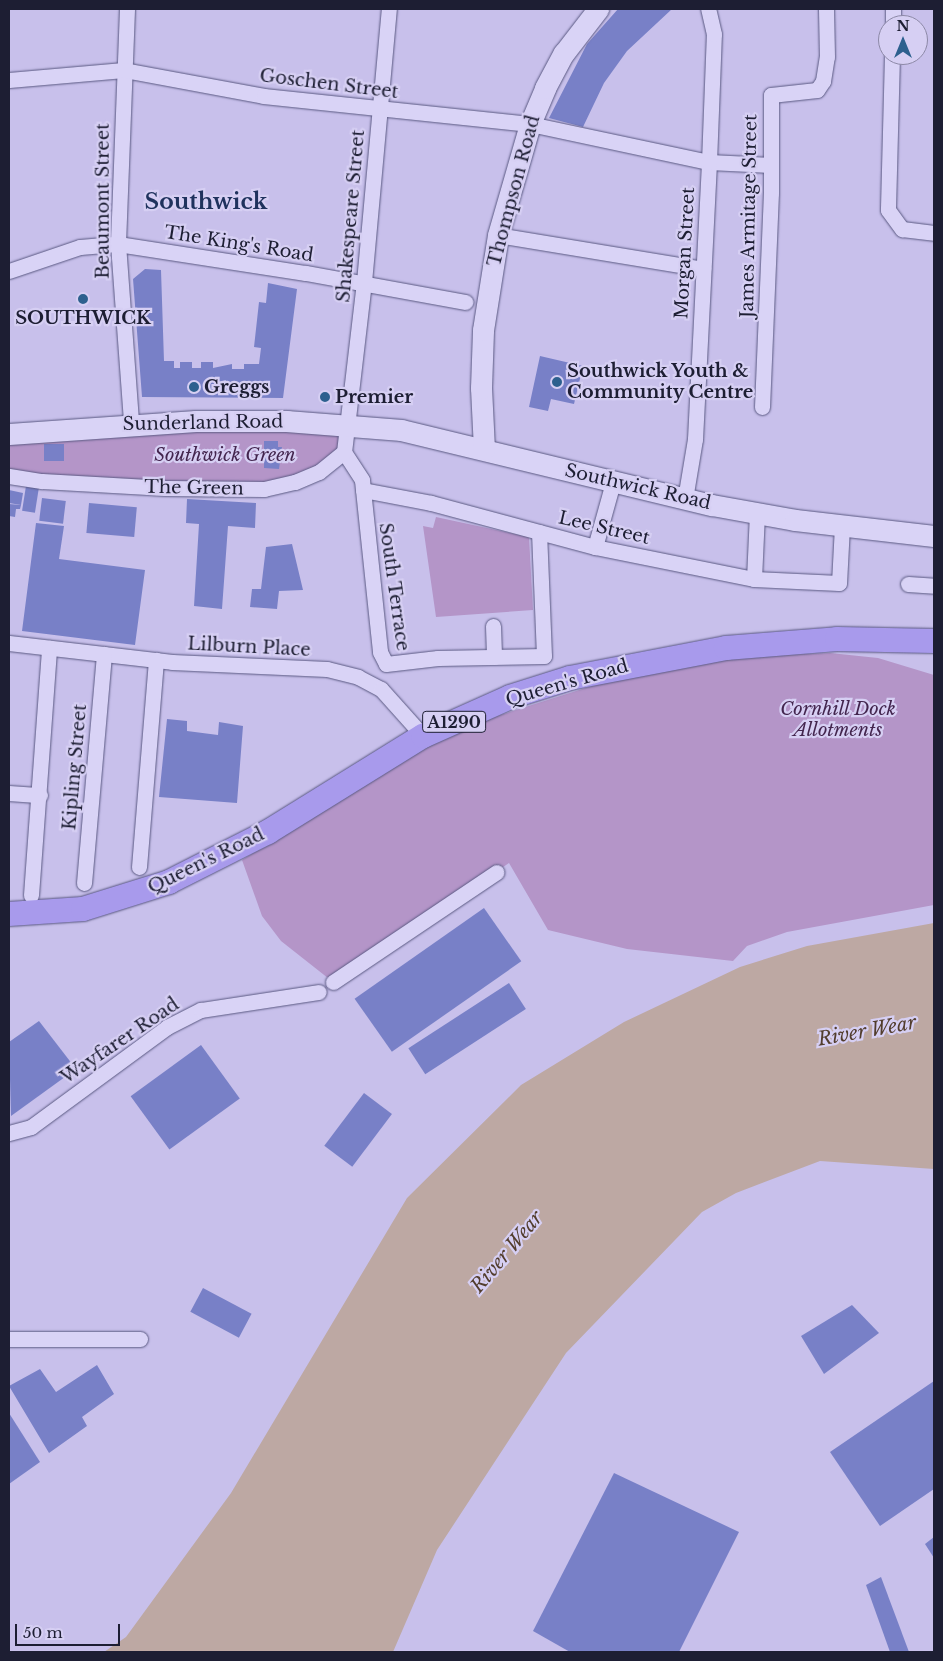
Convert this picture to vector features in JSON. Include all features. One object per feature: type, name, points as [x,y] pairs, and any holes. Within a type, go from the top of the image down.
[{"type":"main road","name":"Thompson Road","points":[[484,449],[481,388],[483,330],[498,236],[530,124],[564,53],[598,9]]},
{"type":"main road","name":"Sunderland Road","points":[[9,434],[131,424],[288,421],[346,426]]},
{"type":"main road","name":"Southwick Road","points":[[346,426],[401,430],[684,499],[758,514],[934,536]]},
{"type":"main road","name":"Queen's Road","points":[[9,914],[83,909],[169,882],[268,832],[423,736],[510,697],[570,678],[627,664],[726,648],[788,642],[883,639],[934,642]]},
{"type":"street","name":"Beaumont Street","points":[[128,9],[118,244],[131,424]]},
{"type":"street","name":"Shakespeare Street","points":[[346,426],[364,282],[389,9]]},
{"type":"street","name":"Morgan Street","points":[[684,499],[695,439],[709,162],[714,34],[708,9]]},
{"type":"street","name":"James Armitage Street","points":[[762,407],[771,165],[771,95],[817,90],[823,81],[827,57],[826,9]]},
{"type":"street","points":[[892,65],[888,210],[902,229],[934,233]]},
{"type":"street","name":"Goschen Street","points":[[9,80],[124,70],[264,96],[380,110],[530,124],[709,162],[771,165]]},
{"type":"street","points":[[498,236],[703,269]]},
{"type":"street","name":"The King's Road","points":[[9,271],[80,246],[118,244],[364,282],[465,302]]},
{"type":"street","points":[[344,452],[346,426]]},
{"type":"street","name":"The Green","points":[[9,476],[166,488],[264,489],[295,482],[319,472],[344,452]]},
{"type":"street","name":"South Terrace","points":[[344,452],[362,480],[380,652],[386,664],[438,658],[544,656],[539,532]]},
{"type":"street","points":[[595,547],[612,482]]},
{"type":"street","name":"Lee Street","points":[[363,490],[430,503],[595,547],[754,579],[839,583],[842,526]]},
{"type":"street","points":[[754,579],[758,514]]},
{"type":"street","points":[[908,584],[934,586]]},
{"type":"street","points":[[493,626],[494,656]]},
{"type":"street","name":"Lilburn Place","points":[[9,643],[156,660],[327,669],[358,677],[381,689],[423,736]]},
{"type":"street","points":[[31,895],[40,795],[49,648]]},
{"type":"street","name":"Kipling Street","points":[[84,883],[104,654]]},
{"type":"street","points":[[139,867],[156,660]]},
{"type":"street","points":[[9,793],[40,795]]},
{"type":"street","points":[[333,982],[496,872]]},
{"type":"street","name":"Wayfarer Road","points":[[9,1133],[31,1127],[167,1027],[201,1010],[319,992]]},
{"type":"street","points":[[9,1339],[140,1339]]},
{"type":"green space","name":"Southwick Green","points":[[348,426],[344,452],[319,472],[263,489],[9,476],[9,434]]},
{"type":"green space","points":[[436,517],[529,537],[533,610],[436,617],[423,526],[433,528]]},
{"type":"green space","name":"Cornhill Dock Allotments","points":[[830,653],[878,658],[934,675],[934,905],[787,932],[747,946],[733,961],[627,949],[548,930],[509,863],[333,982],[281,941],[262,916],[242,860],[428,745],[475,723],[592,686],[707,662],[753,656]]},
{"type":"water","name":"River Wear","points":[[934,923],[934,1169],[820,1161],[736,1193],[702,1212],[566,1353],[437,1550],[393,1652],[104,1652],[126,1637],[231,1493],[407,1198],[521,1085],[624,1022],[740,967],[807,946]]},
{"type":"building","points":[[618,9],[672,9],[627,51],[604,83],[583,127],[549,118],[587,44]]},
{"type":"building","points":[[145,269],[161,270],[164,361],[174,361],[174,368],[180,368],[180,362],[192,362],[192,368],[201,368],[201,362],[213,362],[213,368],[232,364],[232,369],[244,369],[244,364],[259,364],[261,348],[254,347],[259,302],[266,303],[268,283],[297,289],[283,398],[142,397],[133,279]]},
{"type":"building","name":"Southwick Youth & Community Centre","points":[[540,356],[583,366],[574,404],[551,399],[548,411],[529,407]]},
{"type":"building","points":[[264,441],[278,441],[278,447],[282,447],[279,469],[264,468]]},
{"type":"building","points":[[44,444],[64,444],[64,461],[44,461]]},
{"type":"building","points":[[26,486],[39,488],[35,513],[22,511]]},
{"type":"building","points":[[9,490],[23,493],[21,505],[9,503]]},
{"type":"building","points":[[42,498],[66,501],[63,524],[39,521]]},
{"type":"building","points":[[187,499],[256,503],[255,528],[228,526],[222,609],[194,606],[199,524],[186,523]]},
{"type":"building","points":[[89,503],[137,507],[134,537],[86,533]]},
{"type":"building","points":[[9,504],[21,505],[20,509],[16,509],[15,517],[9,516]]},
{"type":"building","points":[[36,523],[64,526],[59,559],[145,570],[135,645],[22,631]]},
{"type":"building","points":[[292,544],[303,590],[279,591],[277,609],[250,607],[252,589],[261,589],[266,547]]},
{"type":"building","points":[[167,719],[187,721],[187,731],[218,735],[219,722],[243,726],[237,803],[159,797]]},
{"type":"building","points":[[484,908],[521,961],[392,1052],[355,999]]},
{"type":"building","points":[[509,983],[526,1009],[425,1074],[408,1048]]},
{"type":"building","points":[[39,1021],[76,1069],[11,1116],[9,1042]]},
{"type":"building","points":[[201,1045],[240,1098],[169,1150],[131,1096]]},
{"type":"building","points":[[364,1093],[392,1114],[352,1167],[324,1146]]},
{"type":"building","points":[[203,1288],[252,1314],[239,1338],[190,1312]]},
{"type":"building","points":[[852,1305],[879,1333],[824,1374],[801,1336]]},
{"type":"building","points":[[97,1365],[114,1394],[82,1417],[87,1426],[49,1453],[9,1386],[40,1369],[56,1392]]},
{"type":"building","points":[[934,1381],[934,1489],[880,1526],[830,1452]]},
{"type":"building","points":[[9,1413],[40,1462],[9,1484]]},
{"type":"building","points":[[614,1473],[739,1532],[679,1652],[570,1652],[533,1631]]},
{"type":"building","points":[[934,1537],[934,1558],[925,1544]]},
{"type":"building","points":[[881,1577],[909,1652],[890,1652],[866,1585]]},
{"type":"place","name":"SOUTHWICK","points":[[83,299]]},
{"type":"place","name":"Southwick Youth & Community Centre","points":[[557,382]]},
{"type":"place","name":"Greggs","points":[[194,387]]},
{"type":"place","name":"Premier","points":[[325,397]]},
{"type":"district","name":"Southwick","points":[[206,202]]}]
